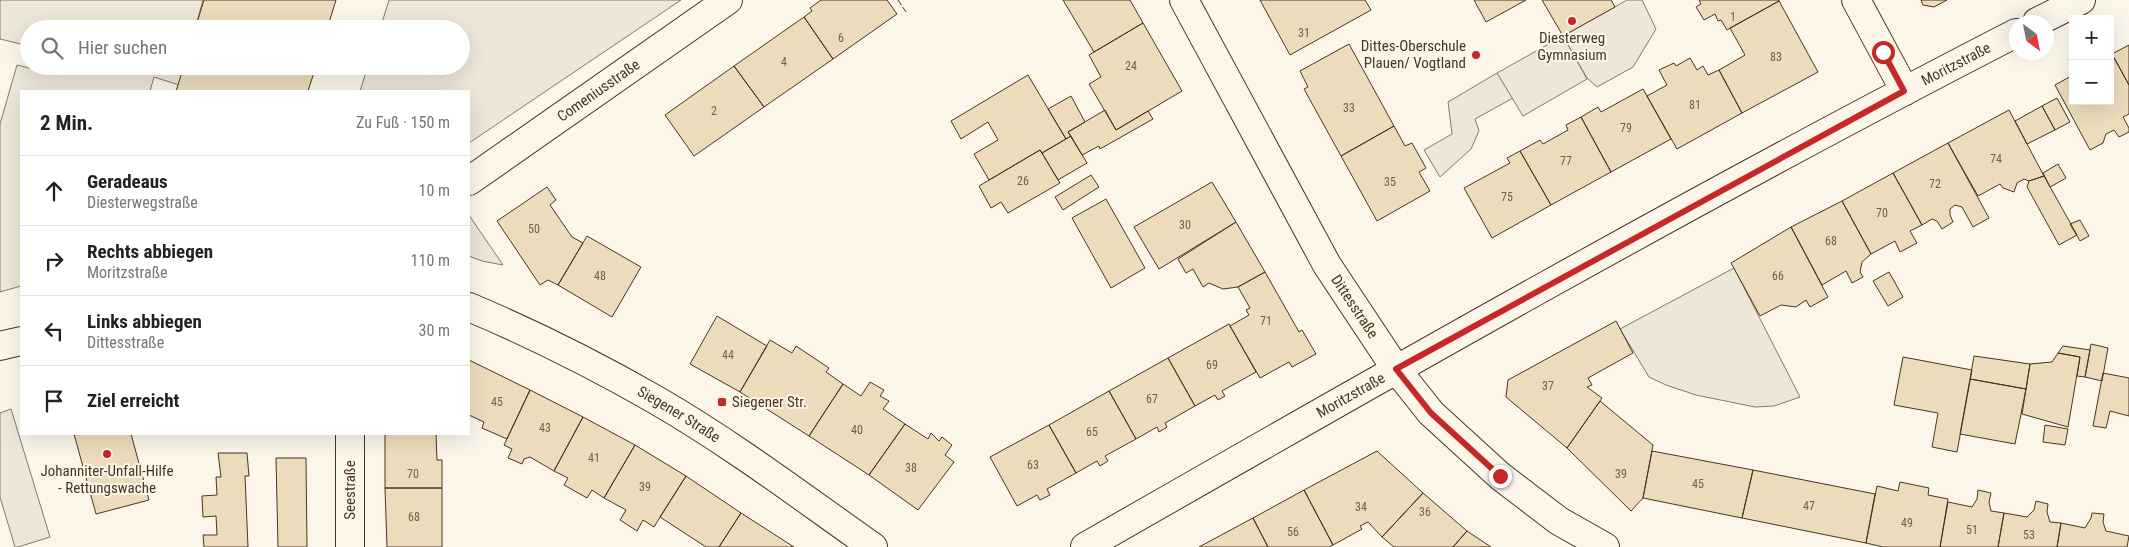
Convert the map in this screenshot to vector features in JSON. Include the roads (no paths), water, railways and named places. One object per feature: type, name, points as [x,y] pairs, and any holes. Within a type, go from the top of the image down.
[{"type":"street","name":"Comeniusstraße","points":[[470,180],[728,0]]},
{"type":"street","name":"Dittesstraße","points":[[1184,0],[1327,265],[1396,369],[1431,413],[1500,476],[1559,521],[1605,547]]},
{"type":"street","points":[[1856,0],[1904,91]]},
{"type":"street","points":[[2051,15],[2081,0]]},
{"type":"street","name":"Moritzstraße","points":[[1085,547],[1396,369],[1904,91],[2009,37]]},
{"type":"street","name":"Siegener Straße","points":[[470,307],[525,330],[657,401],[759,466],[874,547]]},
{"type":"street","points":[[0,346],[20,341]]},
{"type":"street","name":"Seestraße","points":[[350,435],[350,547]]},
{"type":"place","name":"Diesterweg Gymnasium","points":[[1572,21]]},
{"type":"place","name":"Dittes-Oberschule Plauen/ Vogtland","points":[[1476,55]]},
{"type":"place","name":"Siegener Str.","points":[[722,402]]},
{"type":"place","name":"Johanniter-Unfall-Hilfe - Rettungswache","points":[[107,454]]}]
